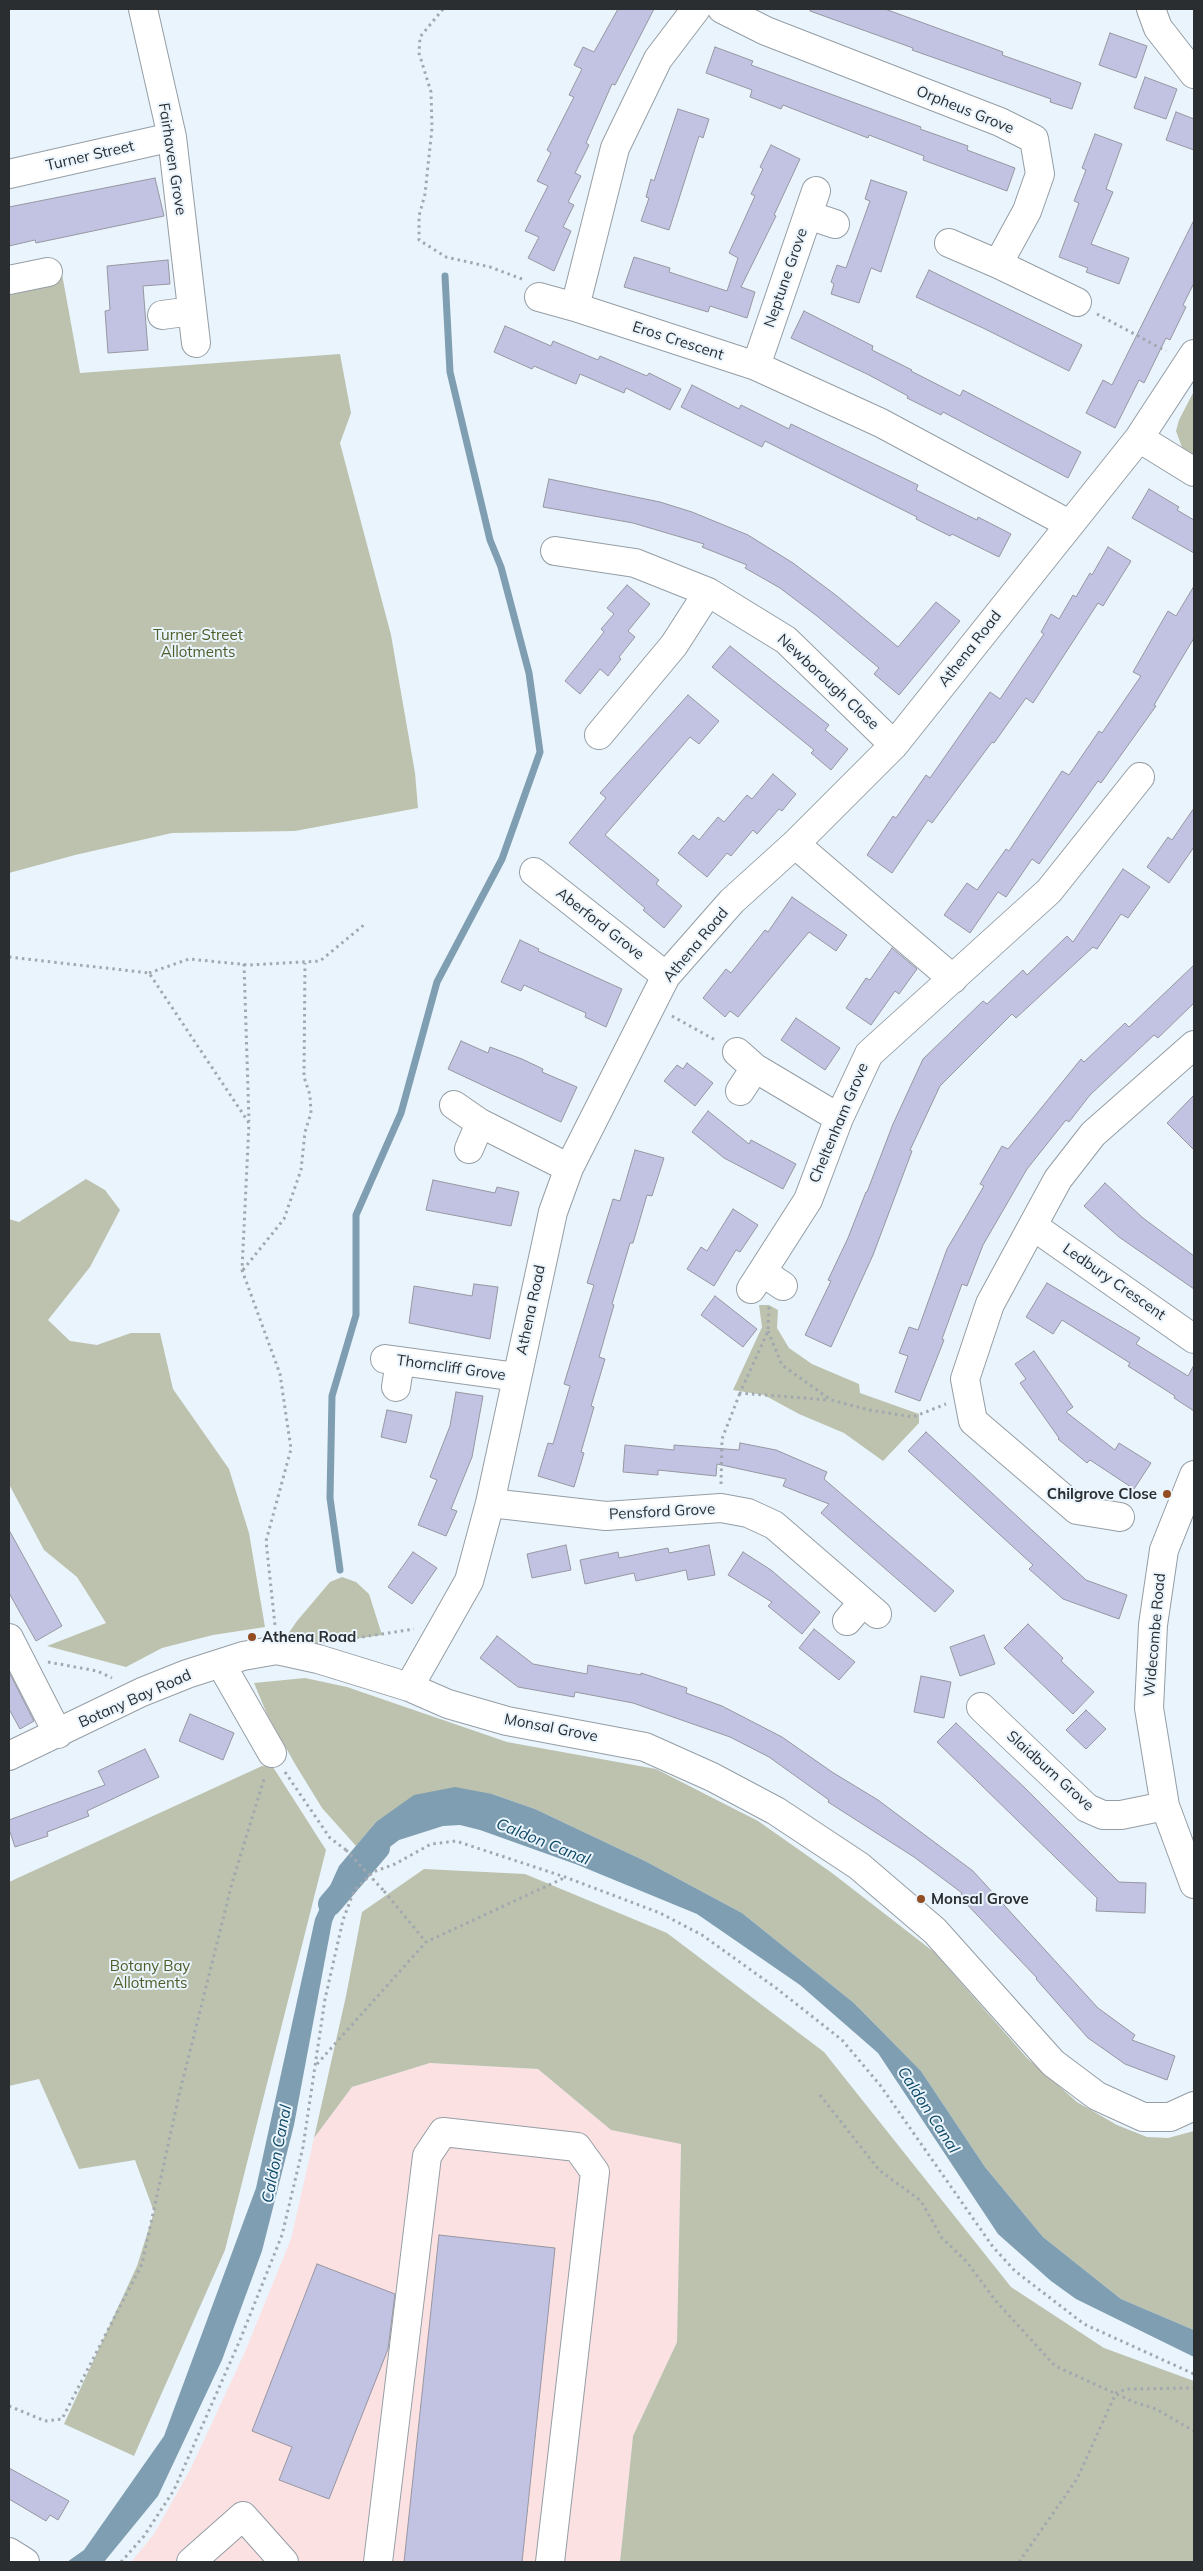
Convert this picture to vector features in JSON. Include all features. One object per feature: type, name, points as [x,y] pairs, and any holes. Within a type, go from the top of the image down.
[{"type":"street","name":"Fairhaven Grove","points":[[143,9],[172,137],[196,343]]},
{"type":"street","points":[[575,307],[615,148],[658,59],[696,9]]},
{"type":"street","name":"Orpheus Grove","points":[[722,9],[766,31],[1000,122],[1034,140],[1040,174],[1027,211],[998,264]]},
{"type":"street","points":[[1151,9],[1158,28],[1194,74]]},
{"type":"street","name":"Turner Street","points":[[9,174],[172,137]]},
{"type":"street","name":"Neptune Grove","points":[[756,366],[812,203],[835,224]]},
{"type":"street","points":[[950,243],[1077,302]]},
{"type":"street","points":[[9,280],[48,272]]},
{"type":"street","name":"Eros Crescent","points":[[539,297],[756,366],[881,423],[1069,524]]},
{"type":"street","points":[[162,315],[192,311]]},
{"type":"street","name":"Athena Road","points":[[409,1687],[448,1622],[469,1581],[490,1503],[553,1212],[569,1168],[666,976],[732,901],[795,844],[894,745],[1139,438],[1192,359]]},
{"type":"street","points":[[1139,438],[1194,472]]},
{"type":"street","name":"Newborough Close","points":[[555,551],[635,563],[708,592],[786,640],[894,745]]},
{"type":"street","points":[[599,735],[613,705],[674,645],[708,592]]},
{"type":"street","name":"Cheltenham Grove","points":[[765,1283],[808,1200],[839,1118],[868,1054],[1049,891],[1139,791]]},
{"type":"street","points":[[795,844],[953,979]]},
{"type":"street","name":"Aberford Grove","points":[[534,872],[556,903],[666,976]]},
{"type":"street","points":[[1104,1522],[1077,1510],[973,1420],[966,1379],[990,1304],[1058,1179],[1094,1134],[1191,1053]]},
{"type":"street","points":[[740,1091],[746,1060],[839,1118]]},
{"type":"street","points":[[454,1105],[480,1123],[569,1168]]},
{"type":"street","points":[[469,1149],[480,1123]]},
{"type":"street","name":"Ledbury Crescent","points":[[1033,1226],[1194,1338]]},
{"type":"street","name":"Thorncliff Grove","points":[[394,1369],[517,1377]]},
{"type":"street","name":"Widecombe Road","points":[[1193,1480],[1164,1550],[1153,1625],[1149,1708],[1165,1806],[1194,1884]]},
{"type":"street","name":"Pensford Grove","points":[[490,1503],[606,1516],[721,1508],[748,1513],[774,1525],[863,1612]]},
{"type":"street","points":[[13,1647],[58,1734]]},
{"type":"street","name":"Botany Bay Road","points":[[9,1756],[142,1692],[243,1656],[277,1650],[318,1659],[409,1687]]},
{"type":"street","points":[[221,1664],[272,1753]]},
{"type":"street","name":"Monsal Grove","points":[[409,1687],[448,1704],[507,1721],[645,1747],[720,1781],[776,1811],[859,1866],[935,1931],[1053,2064],[1097,2096],[1143,2117],[1170,2117],[1194,2107]]},
{"type":"street","name":"Slaidburn Grove","points":[[996,1712],[1087,1808],[1103,1815],[1121,1815],[1165,1806]]},
{"type":"street","points":[[378,2562],[427,2156],[443,2132],[577,2147],[595,2172],[550,2562]]},
{"type":"street","points":[[192,2562],[243,2516],[281,2561]]},
{"type":"street","points":[[9,2552],[25,2562]]},
{"type":"path","points":[[444,9],[420,37],[419,54],[431,92],[432,128],[425,194],[418,216],[419,240],[446,257],[490,267],[527,282],[539,297]]},
{"type":"path","points":[[1077,302],[1192,359]]},
{"type":"path","points":[[9,957],[149,973],[189,959],[244,964],[305,963],[320,961],[365,924]]},
{"type":"path","points":[[242,1270],[284,1219],[301,1170],[305,1132],[311,1112],[310,1095],[304,1076],[305,963]]},
{"type":"path","points":[[244,964],[249,1123],[242,1270],[280,1374],[291,1449],[266,1541],[277,1650]]},
{"type":"path","points":[[149,973],[249,1123]]},
{"type":"path","points":[[652,1005],[746,1060]]},
{"type":"path","points":[[721,1508],[722,1439],[768,1331],[769,1300],[765,1283]]},
{"type":"path","points":[[768,1331],[782,1365],[831,1400]]},
{"type":"path","points":[[740,1394],[831,1400],[869,1410],[912,1417],[947,1404],[968,1392]]},
{"type":"path","points":[[338,1641],[448,1622]]},
{"type":"path","points":[[13,1647],[96,1671],[142,1692]]},
{"type":"path","points":[[272,1753],[330,1838],[346,1850],[384,1891],[426,1942]]},
{"type":"path","points":[[9,2406],[45,2421],[62,2419],[142,2264],[179,2095],[232,1883],[272,1753]]},
{"type":"path","points":[[316,2065],[426,1942],[566,1877]]},
{"type":"path","points":[[820,2095],[879,2170],[922,2201],[942,2238],[967,2262],[995,2300],[1055,2366],[1156,2410],[1194,2431]]},
{"type":"path","points":[[1019,2562],[1077,2479],[1116,2393],[1126,2389],[1194,2388]]},
{"type":"shaded area","points":[[430,2063],[538,2069],[611,2130],[681,2143],[677,2342],[633,2436],[620,2562],[131,2562],[154,2534],[191,2468],[244,2354],[291,2239],[314,2138],[352,2087]]},
{"type":"green space","name":"Turner Street Allotments","points":[[62,274],[80,373],[340,354],[351,413],[340,443],[391,635],[415,773],[418,808],[295,831],[172,833],[75,855],[9,873],[9,287]]},
{"type":"green space","points":[[1194,391],[1194,456],[1183,450],[1176,431],[1179,420]]},
{"type":"green space","points":[[86,1179],[105,1190],[120,1210],[90,1267],[48,1320],[70,1341],[97,1345],[131,1333],[160,1333],[173,1389],[229,1469],[249,1533],[265,1627],[213,1635],[162,1648],[126,1667],[47,1646],[106,1623],[77,1577],[44,1550],[10,1486],[9,1219],[19,1222]]},
{"type":"green space","points":[[759,1305],[769,1305],[778,1310],[777,1328],[789,1348],[812,1364],[859,1384],[860,1393],[919,1414],[919,1423],[883,1461],[844,1433],[799,1414],[764,1395],[733,1390],[762,1327]]},
{"type":"green space","points":[[342,1577],[356,1582],[369,1594],[382,1635],[277,1650],[297,1621],[330,1582]]},
{"type":"green space","points":[[305,1678],[347,1687],[507,1742],[656,1769],[758,1821],[832,1873],[934,1952],[1027,2058],[1077,2102],[1117,2125],[1147,2137],[1168,2138],[1194,2131],[1194,2330],[1121,2299],[1043,2237],[985,2167],[921,2071],[854,2003],[742,1913],[645,1861],[535,1809],[492,1794],[376,1822],[356,1846],[322,1808],[267,1714],[254,1683]]},
{"type":"green space","name":"Botany Bay Allotments","points":[[262,1766],[273,1767],[326,1850],[225,2250],[134,2456],[64,2424],[137,2266],[154,2212],[135,2160],[79,2169],[39,2079],[9,2086],[9,1882]]},
{"type":"green space","points":[[424,1869],[525,1874],[667,1933],[824,2052],[1011,2287],[1104,2348],[1194,2381],[1194,2562],[620,2562],[633,2436],[677,2342],[681,2144],[611,2130],[538,2069],[430,2063],[352,2087],[314,2138],[346,1996],[362,1912]]},
{"type":"water","points":[[455,1787],[492,1794],[535,1809],[645,1861],[742,1913],[854,2003],[921,2071],[985,2167],[1043,2237],[1121,2299],[1194,2330],[1194,2357],[1076,2299],[1051,2281],[998,2234],[878,2053],[800,1985],[697,1914],[578,1865],[480,1830],[460,1825],[443,1826],[399,1840],[353,1875],[332,1922],[294,2125],[262,2251],[222,2360],[158,2496],[104,2562],[67,2562],[84,2550],[164,2436],[256,2188],[315,1919],[339,1866],[376,1822],[414,1795]]},
{"type":"building","points":[[618,9],[654,9],[615,85],[612,84],[586,143],[589,145],[575,173],[581,176],[568,202],[574,205],[563,227],[571,231],[554,271],[528,258],[539,237],[525,231],[548,186],[537,181],[551,153],[547,150],[574,97],[569,95],[582,69],[574,65],[583,47],[594,52]]},
{"type":"building","points":[[810,9],[885,9],[1003,52],[1002,55],[1081,83],[1072,109],[1050,102],[1051,99],[912,50],[913,48],[810,11]]},
{"type":"building","points":[[1110,33],[1147,46],[1136,78],[1099,65]]},
{"type":"building","points":[[715,47],[753,61],[751,65],[921,127],[920,129],[968,146],[967,150],[1015,168],[1007,191],[923,160],[924,156],[869,135],[868,138],[783,105],[781,109],[750,97],[752,90],[706,73]]},
{"type":"building","points":[[1145,77],[1177,89],[1166,119],[1134,108]]},
{"type":"building","points":[[678,109],[709,119],[703,138],[699,136],[669,230],[641,221],[649,198],[646,197],[651,179],[654,181]]},
{"type":"building","points":[[1176,112],[1194,119],[1194,150],[1166,140]]},
{"type":"building","points":[[1095,134],[1122,144],[1106,189],[1113,192],[1091,244],[1129,258],[1119,284],[1086,272],[1088,268],[1059,257],[1079,203],[1074,201],[1086,170],[1082,168]]},
{"type":"building","points":[[771,145],[800,159],[774,215],[776,216],[741,287],[755,292],[747,318],[710,306],[708,312],[624,287],[634,257],[670,268],[669,272],[727,291],[738,258],[729,253],[755,196],[751,194],[763,169],[760,167]]},
{"type":"building","points":[[155,178],[164,216],[36,243],[35,240],[9,246],[9,207]]},
{"type":"building","points":[[871,180],[907,192],[881,272],[871,268],[859,303],[831,294],[834,284],[831,282],[837,265],[846,268],[870,201],[865,199]]},
{"type":"building","points":[[1194,220],[1194,283],[1183,305],[1186,307],[1170,340],[1166,338],[1144,383],[1139,380],[1115,428],[1086,413],[1103,380],[1112,385]]},
{"type":"building","points":[[168,260],[170,284],[143,286],[148,350],[108,353],[105,311],[110,310],[107,266]]},
{"type":"building","points":[[929,270],[1082,345],[1069,371],[916,297]]},
{"type":"building","points":[[804,311],[873,346],[872,350],[960,396],[963,390],[1081,452],[1068,478],[943,412],[941,415],[907,398],[908,396],[869,375],[791,338]]},
{"type":"building","points":[[505,326],[551,346],[553,341],[598,360],[600,356],[647,376],[649,373],[681,389],[670,410],[626,388],[624,393],[580,374],[576,384],[534,366],[532,369],[494,352]]},
{"type":"building","points":[[692,385],[739,409],[741,405],[789,429],[791,424],[918,485],[916,490],[977,520],[978,517],[1011,534],[999,557],[952,534],[950,536],[916,519],[917,517],[765,441],[762,447],[681,407]]},
{"type":"building","points":[[549,479],[660,502],[692,512],[748,535],[793,563],[837,596],[898,647],[936,602],[960,621],[899,695],[874,674],[879,668],[780,588],[745,568],[747,565],[702,547],[704,544],[633,523],[543,507]]},
{"type":"building","points":[[1149,489],[1179,507],[1177,510],[1194,520],[1194,553],[1132,518]]},
{"type":"building","points":[[1108,547],[1131,561],[1103,606],[1098,603],[1033,703],[1026,698],[932,823],[928,820],[892,873],[867,855],[893,816],[896,818],[926,775],[930,778],[990,692],[1000,699],[1044,634],[1041,632],[1051,614],[1059,619],[1073,595],[1076,597],[1090,573],[1092,575]]},
{"type":"building","points":[[627,585],[650,604],[628,631],[635,637],[619,657],[621,659],[608,676],[600,669],[580,694],[565,681],[604,632],[601,629],[614,614],[607,608]]},
{"type":"building","points":[[1194,586],[1194,638],[1154,705],[1156,706],[1101,783],[1098,781],[1039,864],[1032,859],[1006,897],[998,892],[970,933],[944,915],[967,883],[977,890],[1006,849],[1009,851],[1062,771],[1069,775],[1099,731],[1102,733],[1141,676],[1133,672],[1168,611],[1176,616]]},
{"type":"building","points":[[730,646],[829,725],[825,730],[848,749],[831,770],[811,753],[814,750],[712,667]]},
{"type":"building","points":[[688,695],[719,721],[699,744],[690,737],[605,835],[659,880],[656,884],[682,906],[664,928],[643,910],[645,908],[569,843],[606,798],[600,793]]},
{"type":"building","points":[[773,774],[796,794],[782,811],[779,809],[757,834],[753,830],[731,856],[727,853],[707,877],[678,853],[693,835],[699,840],[718,817],[724,822],[747,795],[752,799]]},
{"type":"building","points":[[1194,808],[1194,847],[1169,883],[1147,867],[1168,837],[1172,840]]},
{"type":"building","points":[[1123,869],[1150,887],[1128,918],[1121,914],[1097,949],[1093,947],[1016,1018],[1012,1014],[940,1086],[910,1150],[912,1151],[873,1255],[831,1347],[805,1335],[831,1281],[828,1280],[848,1238],[893,1124],[923,1059],[983,1001],[987,1004],[1023,970],[1027,975],[1067,936],[1073,942]]},
{"type":"building","points":[[792,897],[847,935],[836,951],[809,932],[738,1017],[730,1011],[725,1017],[703,998],[726,969],[731,973],[765,930],[768,932]]},
{"type":"building","points":[[520,940],[539,949],[538,951],[622,989],[606,1027],[585,1017],[586,1013],[524,985],[521,991],[501,982]]},
{"type":"building","points":[[892,948],[917,969],[899,994],[895,991],[871,1025],[846,1008],[866,978],[870,980]]},
{"type":"building","points":[[1194,965],[1194,1003],[1158,1038],[1154,1035],[1090,1095],[1069,1122],[1066,1120],[1027,1169],[983,1245],[967,1286],[962,1284],[942,1339],[944,1340],[920,1401],[895,1392],[908,1356],[899,1353],[909,1327],[918,1330],[947,1249],[984,1186],[980,1184],[1002,1146],[1008,1149],[1081,1059],[1084,1062],[1125,1023],[1129,1027]]},
{"type":"building","points":[[796,1018],[840,1048],[825,1070],[781,1040]]},
{"type":"building","points":[[461,1041],[488,1053],[490,1047],[522,1059],[543,1069],[542,1072],[577,1087],[561,1122],[448,1069]]},
{"type":"building","points":[[687,1063],[713,1083],[695,1106],[664,1081],[677,1065],[683,1069]]},
{"type":"building","points":[[1194,1095],[1194,1150],[1167,1123]]},
{"type":"building","points":[[708,1111],[749,1144],[751,1140],[796,1164],[783,1189],[724,1158],[692,1132]]},
{"type":"building","points":[[635,1150],[664,1158],[652,1196],[647,1195],[633,1243],[630,1243],[612,1304],[614,1305],[599,1357],[605,1359],[591,1406],[594,1407],[581,1452],[584,1453],[574,1487],[538,1476],[548,1443],[553,1444],[570,1386],[564,1384],[594,1285],[587,1283],[613,1199],[620,1201]]},
{"type":"building","points":[[433,1180],[495,1193],[497,1187],[519,1192],[511,1226],[426,1210]]},
{"type":"building","points":[[1105,1183],[1143,1218],[1194,1256],[1194,1289],[1119,1237],[1084,1206]]},
{"type":"building","points":[[733,1209],[758,1225],[740,1252],[736,1250],[714,1286],[687,1269],[701,1247],[707,1251]]},
{"type":"building","points":[[1047,1283],[1140,1338],[1136,1344],[1188,1376],[1194,1365],[1194,1411],[1174,1398],[1175,1396],[1128,1366],[1130,1363],[1062,1320],[1053,1334],[1026,1317]]},
{"type":"building","points":[[474,1284],[498,1287],[490,1339],[409,1323],[414,1286],[472,1296]]},
{"type":"building","points":[[715,1296],[757,1329],[743,1347],[701,1315]]},
{"type":"building","points":[[1034,1351],[1073,1407],[1066,1412],[1115,1450],[1119,1443],[1151,1463],[1134,1489],[1090,1460],[1087,1463],[1058,1439],[1020,1383],[1026,1379],[1015,1364]]},
{"type":"building","points":[[456,1392],[483,1396],[472,1457],[451,1509],[457,1511],[446,1536],[418,1525],[437,1480],[430,1477],[450,1426]]},
{"type":"building","points":[[387,1410],[412,1415],[406,1443],[381,1437]]},
{"type":"building","points":[[926,1432],[1086,1580],[1127,1595],[1119,1619],[1063,1599],[1029,1569],[1033,1565],[908,1451]]},
{"type":"building","points":[[740,1443],[776,1450],[827,1472],[824,1479],[954,1591],[935,1612],[821,1513],[829,1504],[783,1486],[786,1479],[717,1464],[716,1476],[658,1470],[658,1475],[623,1472],[625,1445],[674,1450],[674,1445],[739,1450]]},
{"type":"building","points":[[9,1530],[62,1626],[36,1641],[9,1593]]},
{"type":"building","points":[[566,1545],[571,1570],[532,1578],[527,1554]]},
{"type":"building","points":[[709,1545],[715,1575],[688,1580],[686,1570],[636,1581],[634,1573],[585,1584],[580,1560],[618,1552],[619,1558],[668,1548],[669,1553]]},
{"type":"building","points":[[413,1552],[437,1568],[412,1604],[388,1587]]},
{"type":"building","points":[[743,1552],[771,1570],[820,1612],[802,1634],[768,1606],[772,1602],[728,1575]]},
{"type":"building","points":[[1028,1624],[1063,1658],[1061,1661],[1094,1692],[1073,1714],[1004,1648]]},
{"type":"building","points":[[814,1629],[855,1662],[839,1680],[799,1648]]},
{"type":"building","points":[[984,1635],[995,1664],[960,1676],[950,1647]]},
{"type":"building","points":[[497,1636],[533,1664],[587,1674],[588,1665],[641,1675],[641,1673],[687,1688],[686,1693],[722,1706],[782,1737],[832,1772],[878,1800],[973,1871],[1098,2008],[1135,2035],[1132,2040],[1175,2056],[1167,2080],[1125,2064],[1088,2038],[1037,1978],[959,1896],[962,1893],[914,1857],[828,1802],[829,1800],[769,1757],[730,1737],[633,1703],[575,1692],[574,1697],[518,1687],[480,1658]]},
{"type":"building","points":[[9,1672],[34,1721],[20,1729],[9,1709]]},
{"type":"building","points":[[921,1676],[951,1682],[944,1718],[914,1712]]},
{"type":"building","points":[[1086,1710],[1106,1729],[1086,1749],[1066,1730]]},
{"type":"building","points":[[190,1714],[234,1733],[223,1760],[179,1741]]},
{"type":"building","points":[[956,1723],[1025,1788],[1119,1882],[1146,1883],[1145,1913],[1096,1911],[1097,1898],[937,1742]]},
{"type":"building","points":[[145,1749],[159,1777],[87,1811],[89,1816],[47,1832],[48,1836],[15,1847],[9,1829],[9,1820],[105,1785],[98,1771]]},
{"type":"building","points":[[439,2235],[555,2248],[522,2562],[404,2562]]},
{"type":"building","points":[[317,2264],[395,2294],[388,2349],[329,2499],[279,2480],[292,2447],[252,2431]]},
{"type":"building","points":[[9,2468],[69,2501],[58,2520],[50,2515],[46,2521],[9,2499]]},
{"type":"waterway","points":[[340,1570],[330,1498],[332,1396],[356,1315],[356,1215],[401,1113],[437,982],[502,859],[540,752],[529,673],[501,567],[490,540],[450,372],[445,276]]},
{"type":"waterway","name":"Caldon Canal","points":[[330,1904],[378,1848]]},
{"type":"place","name":"Chilgrove Close","points":[[1167,1494]]},
{"type":"place","name":"Athena Road","points":[[252,1637]]},
{"type":"place","name":"Monsal Grove","points":[[921,1899]]}]
